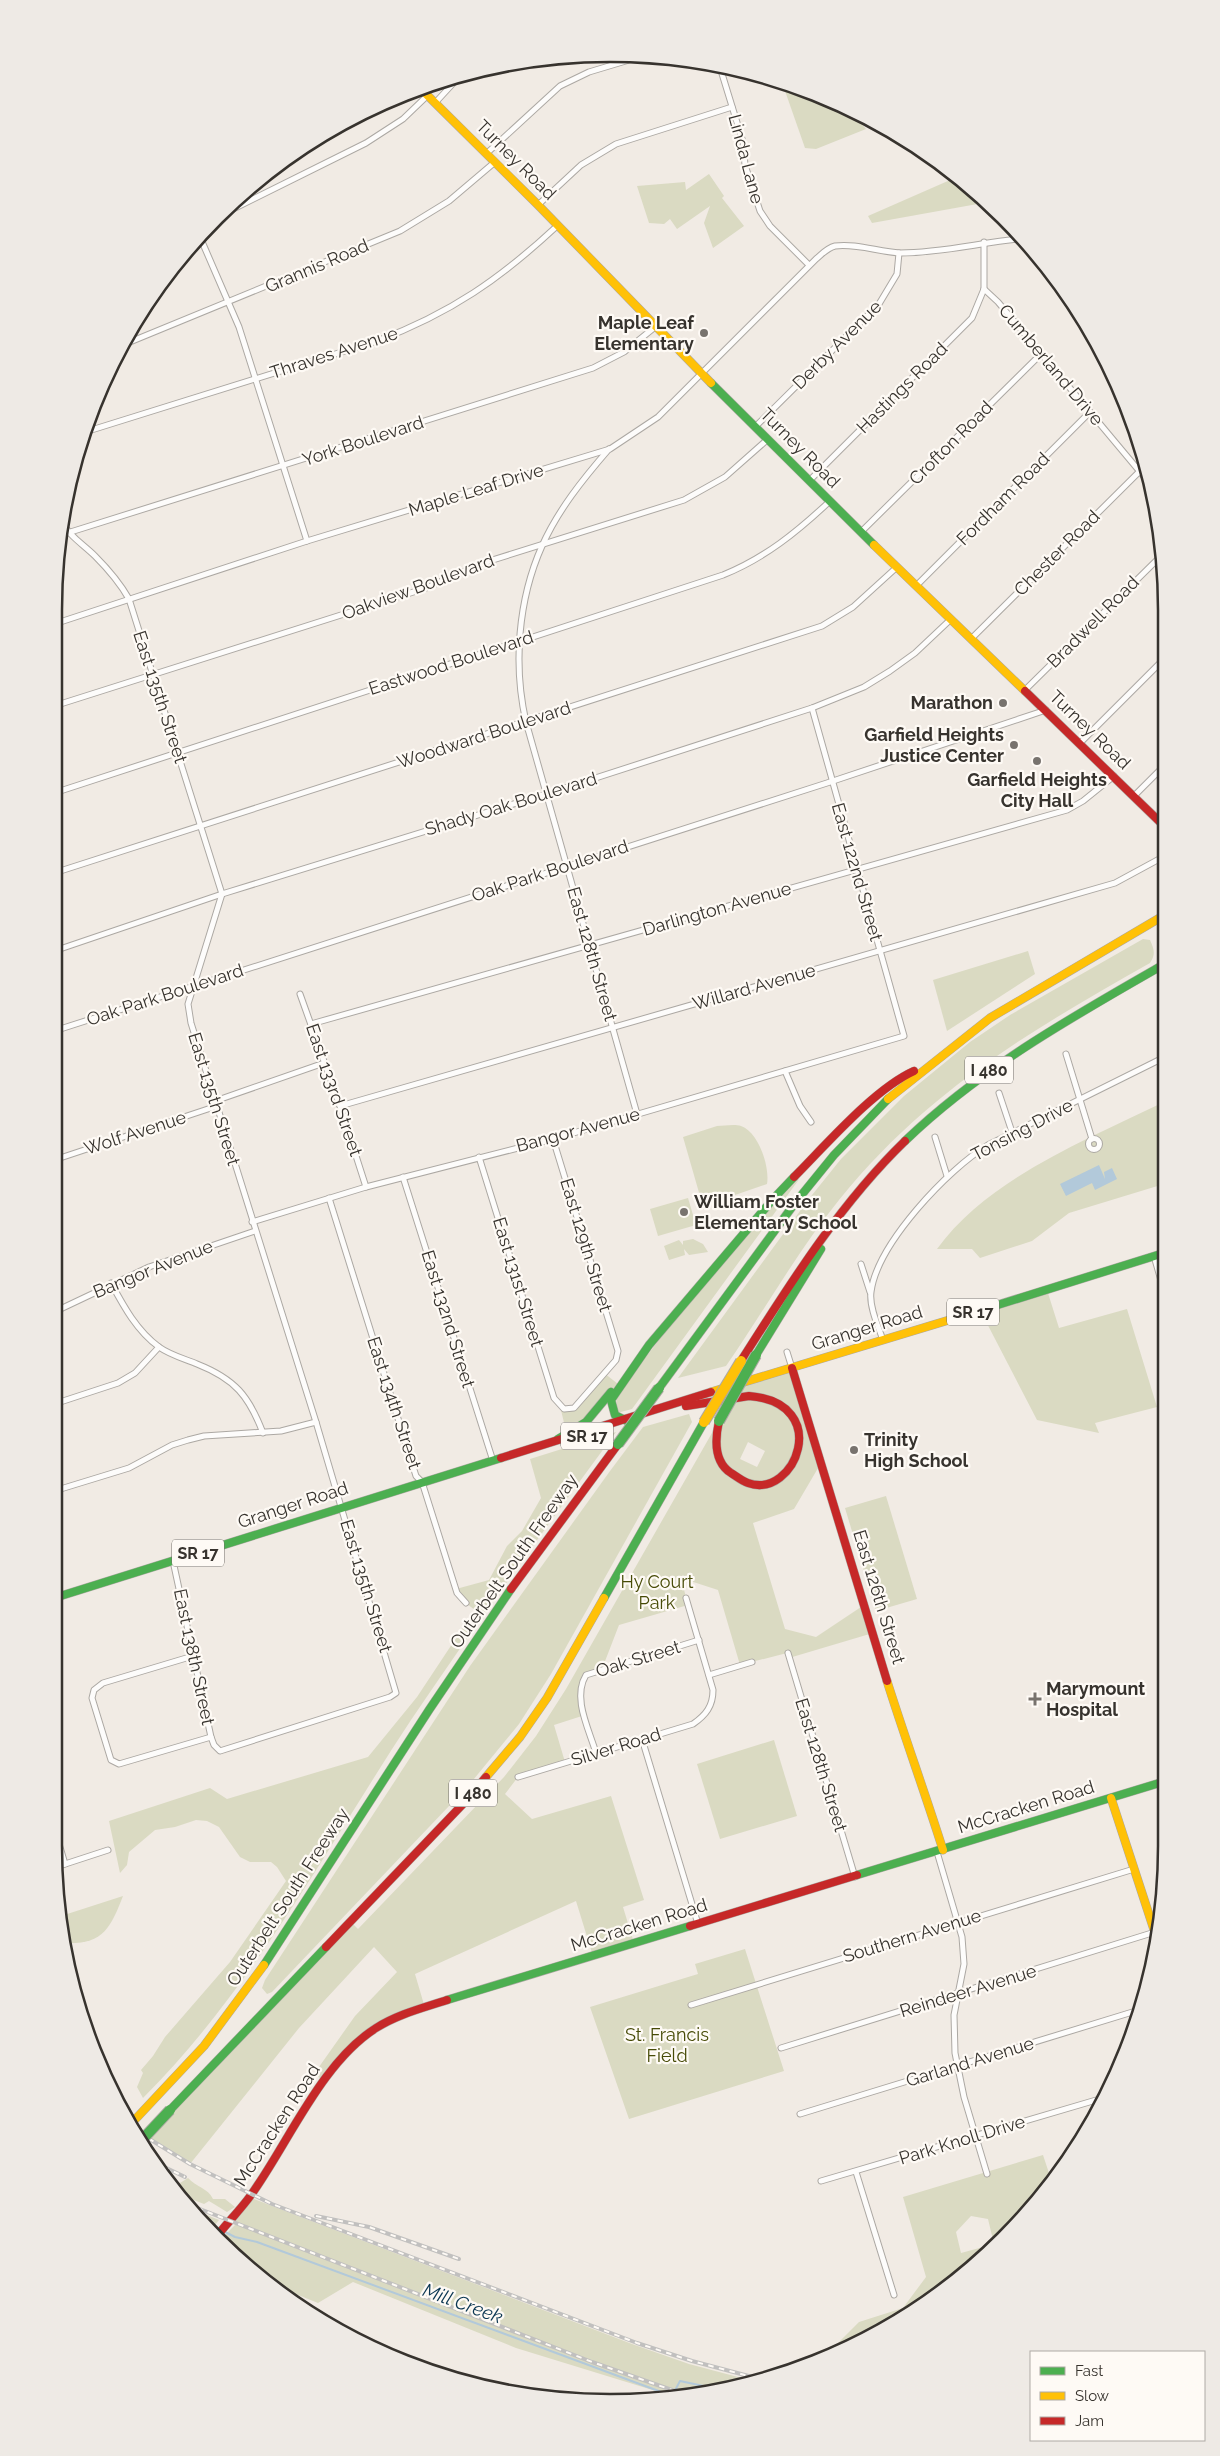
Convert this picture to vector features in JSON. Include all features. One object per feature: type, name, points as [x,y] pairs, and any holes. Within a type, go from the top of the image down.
[{"type":"main road","name":"Turney Road","points":[[427,95],[538,205],[655,327],[755,427],[950,620],[1046,710],[1158,820]]},
{"type":"main road","name":"Outerbelt South Freeway","points":[[136,2120],[204,2046],[260,1972],[429,1710],[538,1550],[823,1167],[880,1106],[929,1064],[1012,1004],[1158,919]]},
{"type":"main road","name":"I 480","points":[[146,2136],[464,1804],[520,1737],[551,1690],[704,1422],[741,1361],[797,1274],[842,1211],[896,1150],[977,1079],[1034,1040],[1158,968]]},
{"type":"main road","points":[[558,1439],[580,1426],[592,1416],[752,1222],[819,1151],[898,1078],[929,1064]]},
{"type":"main road","points":[[686,1406],[749,1396],[779,1404],[795,1418],[800,1433],[800,1448],[795,1463],[785,1474],[771,1482],[756,1484],[737,1478],[724,1467],[717,1454],[715,1440],[720,1421],[756,1355],[808,1271],[842,1211]]},
{"type":"main road","name":"Granger Road","points":[[543,1446],[557,1445],[769,1374],[1158,1255]]},
{"type":"main road","points":[[626,1421],[613,1412],[611,1400],[633,1367]]},
{"type":"main road","name":"East 126th Street","points":[[792,1368],[910,1753],[920,1776],[940,1851]]},
{"type":"main road","name":"Granger Road","points":[[62,1596],[422,1482],[543,1446],[558,1439],[686,1406],[770,1378],[780,1372]]},
{"type":"main road","name":"McCracken Road","points":[[221,2231],[251,2195],[327,2076],[349,2049],[376,2028],[402,2014],[1158,1783]]},
{"type":"main road","points":[[1111,1798],[1152,1924]]},
{"type":"street","points":[[486,154],[560,86],[589,72],[620,63]]},
{"type":"street","name":"Linda Lane","points":[[722,74],[743,142],[745,165],[760,212],[770,226],[809,265]]},
{"type":"street","points":[[435,103],[451,87]]},
{"type":"street","points":[[242,204],[366,143],[403,119],[420,97]]},
{"type":"street","points":[[538,205],[580,166],[616,144],[732,107]]},
{"type":"street","name":"Grannis Road","points":[[134,341],[382,239],[417,222],[449,201],[495,162]]},
{"type":"street","name":"Thraves Avenue","points":[[94,429],[377,341],[440,314],[500,276],[557,226]]},
{"type":"street","points":[[899,253],[928,252],[984,242],[1013,240]]},
{"type":"street","name":"Cumberland Drive","points":[[984,242],[984,288],[1138,466]]},
{"type":"street","points":[[203,244],[229,302],[257,378],[307,541]]},
{"type":"street","name":"Maple Leaf Drive","points":[[62,621],[307,541],[610,449],[658,418],[825,250],[834,246],[849,246],[899,253]]},
{"type":"street","name":"Derby Avenue","points":[[755,427],[879,304],[897,274],[899,253]]},
{"type":"street","name":"Hastings Road","points":[[810,480],[972,318],[984,288]]},
{"type":"street","name":"York Boulevard","points":[[70,533],[594,368],[624,352],[655,327]]},
{"type":"street","name":"Crofton Road","points":[[861,532],[1041,354]]},
{"type":"street","name":"Fordham Road","points":[[916,586],[1090,412]]},
{"type":"street","name":"Oakview Boulevard","points":[[62,703],[426,588],[483,563],[690,497],[725,477],[768,439]]},
{"type":"street","name":"East 128th Street","points":[[610,449],[574,491],[542,545],[529,584],[519,641],[520,688],[526,722],[637,1114]]},
{"type":"street","name":"Chester Road","points":[[971,639],[1140,470]]},
{"type":"street","name":"Eastwood Boulevard","points":[[62,790],[742,567],[787,540],[830,501]]},
{"type":"street","name":"East 135th Street","points":[[70,533],[96,558],[120,585],[129,599],[222,894],[188,1004],[191,1023],[316,1422],[396,1686],[394,1696],[220,1751]]},
{"type":"street","name":"Bradwell Road","points":[[1025,690],[1155,562]]},
{"type":"street","name":"Woodward Boulevard","points":[[62,870],[200,824],[526,722],[822,626],[853,607],[897,567]]},
{"type":"street","name":"Shady Oak Boulevard","points":[[62,948],[222,894],[546,794],[812,708],[864,687],[890,671],[915,653],[950,620]]},
{"type":"street","points":[[1080,743],[1158,664]]},
{"type":"street","name":"East 122nd Street","points":[[812,708],[904,1036]]},
{"type":"street","name":"Oak Park Boulevard","points":[[62,1028],[1046,710]]},
{"type":"street","points":[[1134,796],[1158,772]]},
{"type":"street","name":"Darlington Avenue","points":[[311,1024],[1067,810],[1083,802],[1114,776]]},
{"type":"street","name":"Willard Avenue","points":[[340,1106],[1115,883],[1158,860]]},
{"type":"street","name":"East 133rd Street","points":[[300,994],[340,1106],[366,1187]]},
{"type":"street","name":"Bangor Avenue","points":[[252,1222],[366,1187],[553,1139],[904,1036]]},
{"type":"street","points":[[1066,1054],[1092,1139]]},
{"type":"street","name":"Tonsing Drive","points":[[870,1293],[878,1270],[906,1222],[925,1198],[947,1176],[982,1148],[1158,1060]]},
{"type":"street","name":"Wolf Avenue","points":[[62,1157],[216,1104],[324,1063]]},
{"type":"street","points":[[785,1071],[796,1100],[811,1122]]},
{"type":"street","points":[[1000,1093],[1012,1132]]},
{"type":"street","points":[[935,1137],[947,1176]]},
{"type":"street","name":"East 129th Street","points":[[553,1139],[618,1351],[616,1360],[578,1404],[568,1409],[560,1406]]},
{"type":"street","name":"East 131st Street","points":[[479,1157],[554,1398],[560,1406]]},
{"type":"street","name":"East 132nd Street","points":[[403,1177],[493,1461]]},
{"type":"street","name":"East 134th Street","points":[[329,1198],[416,1476],[422,1482],[457,1593],[466,1604]]},
{"type":"street","name":"Bangor Avenue","points":[[62,1308],[111,1283],[184,1253],[255,1231]]},
{"type":"street","points":[[1154,1256],[1158,1270]]},
{"type":"street","points":[[861,1264],[883,1340]]},
{"type":"street","points":[[111,1283],[129,1316],[160,1347],[216,1373],[234,1384],[245,1394],[254,1408],[263,1433]]},
{"type":"street","points":[[62,1401],[118,1383],[135,1373],[160,1347]]},
{"type":"street","name":"East 126th Street","points":[[787,1352],[792,1368]]},
{"type":"street","points":[[62,1489],[129,1468],[172,1445],[188,1440],[204,1436],[281,1431],[316,1422]]},
{"type":"street","name":"East 138th Street","points":[[173,1561],[211,1737],[214,1745],[220,1751]]},
{"type":"street","points":[[686,1598],[709,1675],[752,1662]]},
{"type":"street","name":"Oak Street","points":[[596,1753],[579,1696],[581,1683],[586,1675],[699,1640]]},
{"type":"street","name":"East 128th Street","points":[[788,1653],[855,1877]]},
{"type":"street","points":[[193,1656],[103,1683],[94,1690],[92,1698],[111,1760],[119,1764],[211,1737]]},
{"type":"street","name":"Silver Road","points":[[518,1777],[693,1724],[702,1718],[713,1701],[713,1690],[709,1675]]},
{"type":"street","points":[[642,1739],[698,1924]]},
{"type":"street","points":[[63,1856],[65,1864],[108,1850]]},
{"type":"street","points":[[940,1851],[964,1950],[954,2035],[964,2096],[987,2174]]},
{"type":"street","name":"Southern Avenue","points":[[691,2005],[1134,1869]]},
{"type":"street","name":"Reindeer Avenue","points":[[781,2048],[1150,1938]]},
{"type":"street","name":"Garland Avenue","points":[[800,2114],[1131,2012]]},
{"type":"street","name":"Park Knoll Drive","points":[[821,2181],[1094,2100]]},
{"type":"street","points":[[856,2172],[894,2294]]},
{"type":"green space","points":[[785,92],[820,104],[862,124],[866,129],[816,149],[805,148]]},
{"type":"green space","points":[[709,174],[724,196],[722,198],[744,226],[713,248],[704,223],[710,206],[677,229],[670,219],[664,224],[649,223],[637,186],[685,182],[686,190]]},
{"type":"green space","points":[[949,181],[977,204],[872,223],[868,216]]},
{"type":"green space","points":[[1143,939],[1150,940],[1153,949],[1154,954],[1150,963],[1063,1013],[982,1066],[944,1095],[908,1127],[873,1161],[839,1200],[795,1261],[726,1366],[678,1378],[808,1200],[841,1159],[904,1096],[970,1042],[1010,1015]]},
{"type":"green space","points":[[1028,951],[1035,974],[947,1031],[933,980]]},
{"type":"green space","points":[[1158,1105],[1158,1186],[1069,1213],[1032,1241],[980,1258],[972,1249],[937,1249],[958,1224],[983,1201],[1011,1181],[1072,1146]]},
{"type":"green space","points":[[717,1126],[741,1126],[753,1135],[765,1160],[767,1184],[706,1205],[702,1203],[683,1137]]},
{"type":"green space","points":[[800,1178],[632,1409],[617,1413],[616,1395],[727,1256],[750,1229]]},
{"type":"green space","points":[[688,1198],[696,1225],[658,1236],[650,1209]]},
{"type":"green space","points":[[693,1239],[703,1244],[708,1252],[689,1255],[684,1249],[685,1255],[669,1260],[664,1246],[679,1240],[683,1245],[683,1241]]},
{"type":"green space","points":[[1047,1290],[1059,1328],[1127,1309],[1157,1407],[1095,1423],[1099,1433],[1037,1420],[980,1310]]},
{"type":"green space","name":"Hy Court Park","points":[[792,1368],[821,1463],[794,1509],[753,1523],[785,1629],[816,1637],[864,1605],[873,1633],[789,1658],[787,1653],[740,1665],[718,1590],[681,1578],[688,1605],[619,1625],[602,1669],[586,1675],[581,1683],[585,1715],[554,1725],[565,1762],[518,1777],[505,1794],[532,1819],[611,1796],[644,1900],[623,1907],[634,1943],[593,1956],[576,1901],[415,1974],[425,2008],[402,2014],[349,2049],[324,2081],[314,2074],[355,2016],[397,1972],[374,1947],[299,2028],[190,2164],[147,2137],[146,2135],[351,1922],[358,1929],[504,1777],[536,1736],[566,1689],[741,1382]],"holes":[[[748,1442],[765,1451],[757,1467],[740,1459]]]},
{"type":"green space","points":[[604,1373],[618,1384],[592,1416],[566,1431],[560,1406],[574,1408]]},
{"type":"green space","points":[[689,1414],[692,1422],[551,1674],[519,1724],[469,1785],[272,1992],[267,1994],[262,1988],[265,1980],[470,1666],[610,1471],[643,1427]]},
{"type":"green space","points":[[616,1432],[436,1683],[254,1964],[183,2055],[143,2098],[137,2087],[143,2073],[141,2070],[165,2037],[230,1962],[286,1881],[277,1867],[271,1862],[250,1862],[240,1857],[219,1827],[207,1821],[196,1820],[175,1827],[155,1830],[129,1852],[127,1865],[120,1873],[109,1821],[210,1788],[227,1799],[368,1757],[417,1697],[476,1611],[466,1603],[456,1589],[489,1580],[507,1546],[522,1531],[541,1498],[530,1459]]},
{"type":"green space","points":[[886,1496],[917,1599],[876,1611],[845,1508]]},
{"type":"green space","points":[[774,1740],[797,1816],[720,1839],[697,1764]]},
{"type":"green space","points":[[123,1896],[109,1926],[96,1938],[87,1941],[71,1943],[67,1914]]},
{"type":"green space","name":"St. Francis Field","points":[[745,1949],[784,2071],[629,2119],[590,2007],[698,1974],[695,1964]]},
{"type":"green space","points":[[1043,2155],[1049,2172],[1022,2207],[992,2237],[988,2219],[971,2216],[956,2232],[961,2253],[982,2247],[943,2280],[903,2308],[926,2277],[903,2197]]},
{"type":"green space","points":[[188,2178],[208,2192],[213,2199],[225,2199],[235,2207],[227,2212],[209,2201],[204,2204],[192,2199],[178,2182]]},
{"type":"green space","points":[[249,2197],[632,2344],[689,2364],[740,2378],[681,2389],[656,2391],[516,2348],[353,2282],[318,2303],[297,2295],[249,2258],[225,2235],[236,2224],[231,2221]]},
{"type":"green space","points":[[205,2214],[219,2220],[215,2225]]},
{"type":"green space","points":[[903,2308],[837,2344],[859,2322]]},
{"type":"water","points":[[1099,1165],[1105,1179],[1104,1172],[1112,1168],[1117,1179],[1095,1190],[1092,1183],[1066,1196],[1060,1184]]},
{"type":"waterway","name":"Mill Creek","points":[[225,2232],[235,2237],[257,2242],[658,2391]]},
{"type":"waterway","name":"Mill Creek","points":[[675,2389],[680,2381],[702,2386]]},
{"type":"railway","points":[[147,2138],[190,2164],[272,2204],[637,2343],[692,2361],[748,2376]]},
{"type":"railway","points":[[169,2169],[185,2177]]},
{"type":"railway","points":[[200,2209],[592,2362],[671,2390]]},
{"type":"railway","points":[[316,2216],[369,2227],[459,2259]]},
{"type":"traffic: fast","points":[[711,383],[874,545]]},
{"type":"traffic: fast","points":[[905,1141],[965,1090],[1028,1045],[1158,968]]},
{"type":"traffic: fast","points":[[659,1388],[795,1203],[834,1155],[888,1099]]},
{"type":"traffic: fast","points":[[631,1423],[615,1415],[611,1400],[649,1345],[794,1177]]},
{"type":"traffic: fast","points":[[756,1355],[821,1249]]},
{"type":"traffic: fast","points":[[959,1317],[1158,1255]]},
{"type":"traffic: fast","points":[[719,1421],[756,1355]]},
{"type":"traffic: fast","points":[[618,1444],[659,1388]]},
{"type":"traffic: fast","points":[[558,1439],[586,1422],[611,1392]]},
{"type":"traffic: fast","points":[[604,1598],[704,1422]]},
{"type":"traffic: fast","points":[[62,1595],[501,1458]]},
{"type":"traffic: fast","points":[[264,1965],[429,1710],[511,1589]]},
{"type":"traffic: fast","points":[[857,1875],[1158,1783]]},
{"type":"traffic: fast","points":[[447,2000],[690,1926]]},
{"type":"traffic: fast","points":[[170,2110],[326,1947]]},
{"type":"traffic: fast","points":[[146,2136],[170,2110]]},
{"type":"traffic: slow","points":[[427,95],[538,205],[711,383]]},
{"type":"traffic: slow","points":[[874,545],[1025,691]]},
{"type":"traffic: slow","points":[[888,1099],[990,1018],[1158,919]]},
{"type":"traffic: slow","points":[[711,1392],[959,1317]]},
{"type":"traffic: slow","points":[[704,1422],[741,1361]]},
{"type":"traffic: slow","points":[[486,1777],[520,1737],[547,1698],[604,1598]]},
{"type":"traffic: slow","points":[[887,1681],[943,1850]]},
{"type":"traffic: slow","points":[[1111,1798],[1152,1923]]},
{"type":"traffic: slow","points":[[136,2119],[204,2046],[264,1965]]},
{"type":"traffic: jam","points":[[1025,691],[1158,820]]},
{"type":"traffic: jam","points":[[794,1177],[867,1104],[899,1079],[914,1071]]},
{"type":"traffic: jam","points":[[741,1361],[797,1274],[837,1218],[905,1141]]},
{"type":"traffic: jam","points":[[792,1368],[887,1681]]},
{"type":"traffic: jam","points":[[501,1458],[711,1392]]},
{"type":"traffic: jam","points":[[686,1406],[749,1396],[775,1402],[791,1415],[798,1431],[798,1448],[791,1465],[780,1478],[765,1484],[748,1483],[741,1480],[721,1463],[717,1450],[719,1421]]},
{"type":"traffic: jam","points":[[511,1589],[618,1444]]},
{"type":"traffic: jam","points":[[326,1947],[463,1804],[486,1777]]},
{"type":"traffic: jam","points":[[690,1926],[857,1875]]},
{"type":"traffic: jam","points":[[221,2231],[251,2195],[322,2082],[356,2043],[376,2028],[393,2019],[447,2000]]},
{"type":"place","name":"Maple Leaf Elementary","points":[[704,333]]},
{"type":"place","name":"Marathon","points":[[1003,703]]},
{"type":"place","name":"Garfield Heights Justice Center","points":[[1014,745]]},
{"type":"place","name":"Garfield Heights City Hall","points":[[1037,761]]},
{"type":"place","name":"William Foster Elementary School","points":[[684,1212]]},
{"type":"place","name":"Trinity High School","points":[[854,1450]]},
{"type":"place","name":"Marymount Hospital","points":[[1035,1699]]}]
